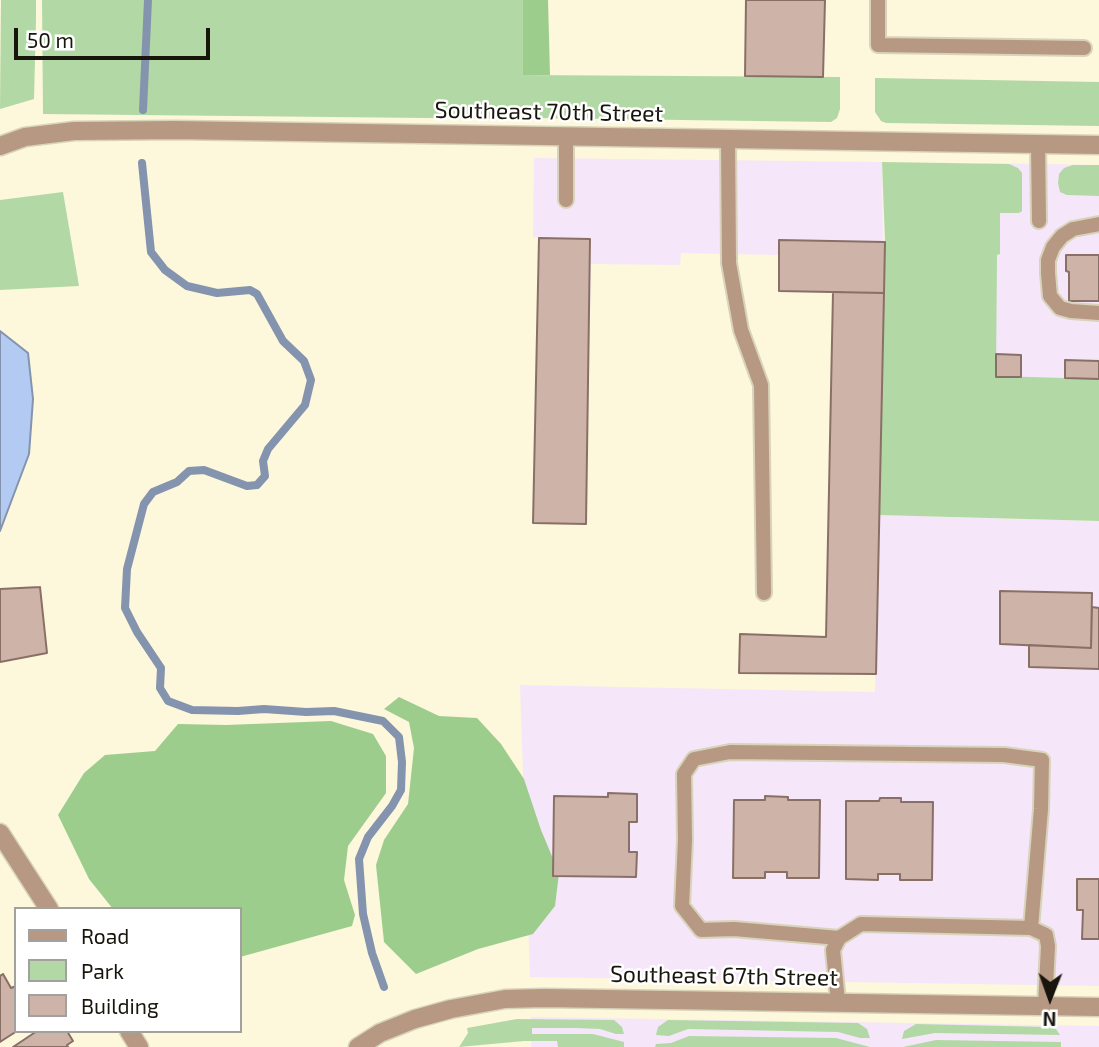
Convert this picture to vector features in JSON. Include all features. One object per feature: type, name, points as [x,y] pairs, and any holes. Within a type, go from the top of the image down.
[{"type":"street","name":"Southeast 70th Street","points":[[0,146],[25,137],[74,131],[175,130],[1099,145]]},
{"type":"street","points":[[0,834],[48,907]]},
{"type":"street","name":"Southeast 67th Street","points":[[358,1047],[380,1033],[415,1019],[505,999],[1099,1007]]},
{"type":"lane","points":[[878,0],[878,45],[1084,48]]},
{"type":"lane","points":[[566,136],[566,200]]},
{"type":"lane","points":[[728,139],[729,263],[741,330],[761,385],[764,593]]},
{"type":"lane","points":[[1038,144],[1039,221]]},
{"type":"lane","points":[[1099,224],[1073,229],[1062,236],[1053,247],[1048,260],[1050,296],[1060,308],[1099,313]]},
{"type":"lane","points":[[839,938],[734,929],[701,930],[682,906],[684,774],[694,759],[730,752],[1004,755],[1042,760],[1041,809],[1031,928]]},
{"type":"lane","points":[[838,1002],[833,950],[839,938],[861,925],[1031,928],[1046,935],[1048,946],[1045,1006]]},
{"type":"shaded area","points":[[534,158],[882,162],[884,293],[779,291],[779,255],[681,253],[680,265],[591,264],[586,524],[539,238],[533,237]]},
{"type":"shaded area","points":[[984,163],[1099,165],[1099,385],[983,384]]},
{"type":"shaded area","points":[[878,515],[1099,521],[1099,986],[530,977],[520,685],[875,692]]},
{"type":"shaded area","points":[[531,1017],[1099,1026],[1099,1047],[531,1047]]},
{"type":"green space","points":[[1,0],[36,0],[36,19],[34,99],[0,109]]},
{"type":"green space","points":[[42,0],[523,0],[523,75],[840,77],[840,109],[837,118],[831,122],[534,118],[531,109],[523,106],[522,119],[43,114]]},
{"type":"green space","points":[[523,0],[548,0],[550,75],[523,75]]},
{"type":"green space","points":[[875,78],[1099,82],[1099,126],[886,123],[881,121],[875,112]]},
{"type":"green space","points":[[882,162],[1009,164],[1022,173],[1022,211],[1000,213],[996,376],[1099,379],[1099,521],[878,515],[885,242]]},
{"type":"green space","points":[[1073,165],[1099,165],[1099,196],[1067,195],[1060,192],[1059,174],[1064,168]]},
{"type":"green space","points":[[63,192],[79,286],[0,290],[0,200]]},
{"type":"green space","points":[[399,697],[439,716],[477,718],[501,744],[524,779],[559,873],[555,906],[533,934],[478,949],[416,974],[384,942],[376,865],[384,840],[408,804],[414,748],[409,722],[384,709]]},
{"type":"green space","points":[[331,721],[373,734],[386,756],[386,793],[348,846],[344,880],[355,915],[352,926],[242,956],[242,907],[111,907],[89,879],[58,815],[84,773],[105,755],[155,751],[178,724]]},
{"type":"green space","points":[[517,1019],[614,1020],[622,1027],[624,1034],[600,1029],[532,1028],[532,1034],[593,1034],[624,1042],[624,1047],[558,1047],[557,1041],[524,1041],[459,1047],[468,1033],[467,1028]]},
{"type":"green space","points":[[668,1020],[858,1023],[867,1029],[870,1038],[838,1032],[688,1029],[669,1036],[656,1035],[658,1027]]},
{"type":"green space","points":[[916,1024],[1049,1027],[1056,1029],[1060,1035],[935,1033],[902,1039],[904,1031]]},
{"type":"green space","points":[[689,1036],[836,1038],[870,1047],[655,1047],[656,1044],[671,1043]]},
{"type":"green space","points":[[936,1040],[1061,1042],[1061,1047],[903,1047]]},
{"type":"water","points":[[0,331],[28,353],[33,399],[29,454],[0,531]]},
{"type":"building","points":[[746,0],[825,0],[823,77],[745,76]]},
{"type":"building","points":[[539,238],[590,239],[586,524],[533,523]]},
{"type":"building","points":[[779,240],[885,242],[884,293],[779,291]]},
{"type":"building","points":[[1066,255],[1099,255],[1099,301],[1069,301]]},
{"type":"building","points":[[833,292],[884,293],[876,674],[739,673],[740,634],[826,637]]},
{"type":"building","points":[[996,354],[1021,355],[1021,377],[996,377]]},
{"type":"building","points":[[1065,360],[1099,361],[1099,379],[1065,378]]},
{"type":"building","points":[[40,587],[47,653],[0,662],[0,589]]},
{"type":"building","points":[[1000,591],[1092,593],[1091,648],[1000,644]]},
{"type":"building","points":[[1092,607],[1099,608],[1099,669],[1029,667],[1029,645],[1091,648]]},
{"type":"building","points":[[608,793],[637,794],[637,822],[629,822],[629,852],[637,852],[636,877],[553,876],[554,796],[608,797]]},
{"type":"building","points":[[765,796],[788,797],[788,800],[820,800],[819,878],[787,878],[787,872],[765,872],[765,878],[733,878],[734,800],[765,800]]},
{"type":"building","points":[[880,798],[901,798],[901,802],[933,802],[932,880],[900,880],[900,874],[878,874],[878,880],[846,879],[846,801],[879,801]]},
{"type":"building","points":[[1077,879],[1099,879],[1099,939],[1082,939],[1083,910],[1077,910]]},
{"type":"building","points":[[3,974],[11,988],[14,987],[14,1033],[0,1042],[0,976]]},
{"type":"building","points":[[34,1033],[68,1033],[73,1041],[68,1047],[13,1047]]},
{"type":"waterway","points":[[143,110],[148,0]]},
{"type":"waterway","points":[[142,163],[151,252],[165,270],[187,286],[217,293],[250,290],[257,294],[283,341],[304,361],[311,380],[305,405],[268,449],[263,461],[265,476],[257,485],[247,486],[204,470],[189,471],[177,482],[153,492],[144,504],[127,569],[125,608],[161,668],[160,688],[168,701],[192,710],[334,711],[383,721],[399,737],[401,790],[368,837],[359,859],[363,914],[372,953],[384,987]]}]
